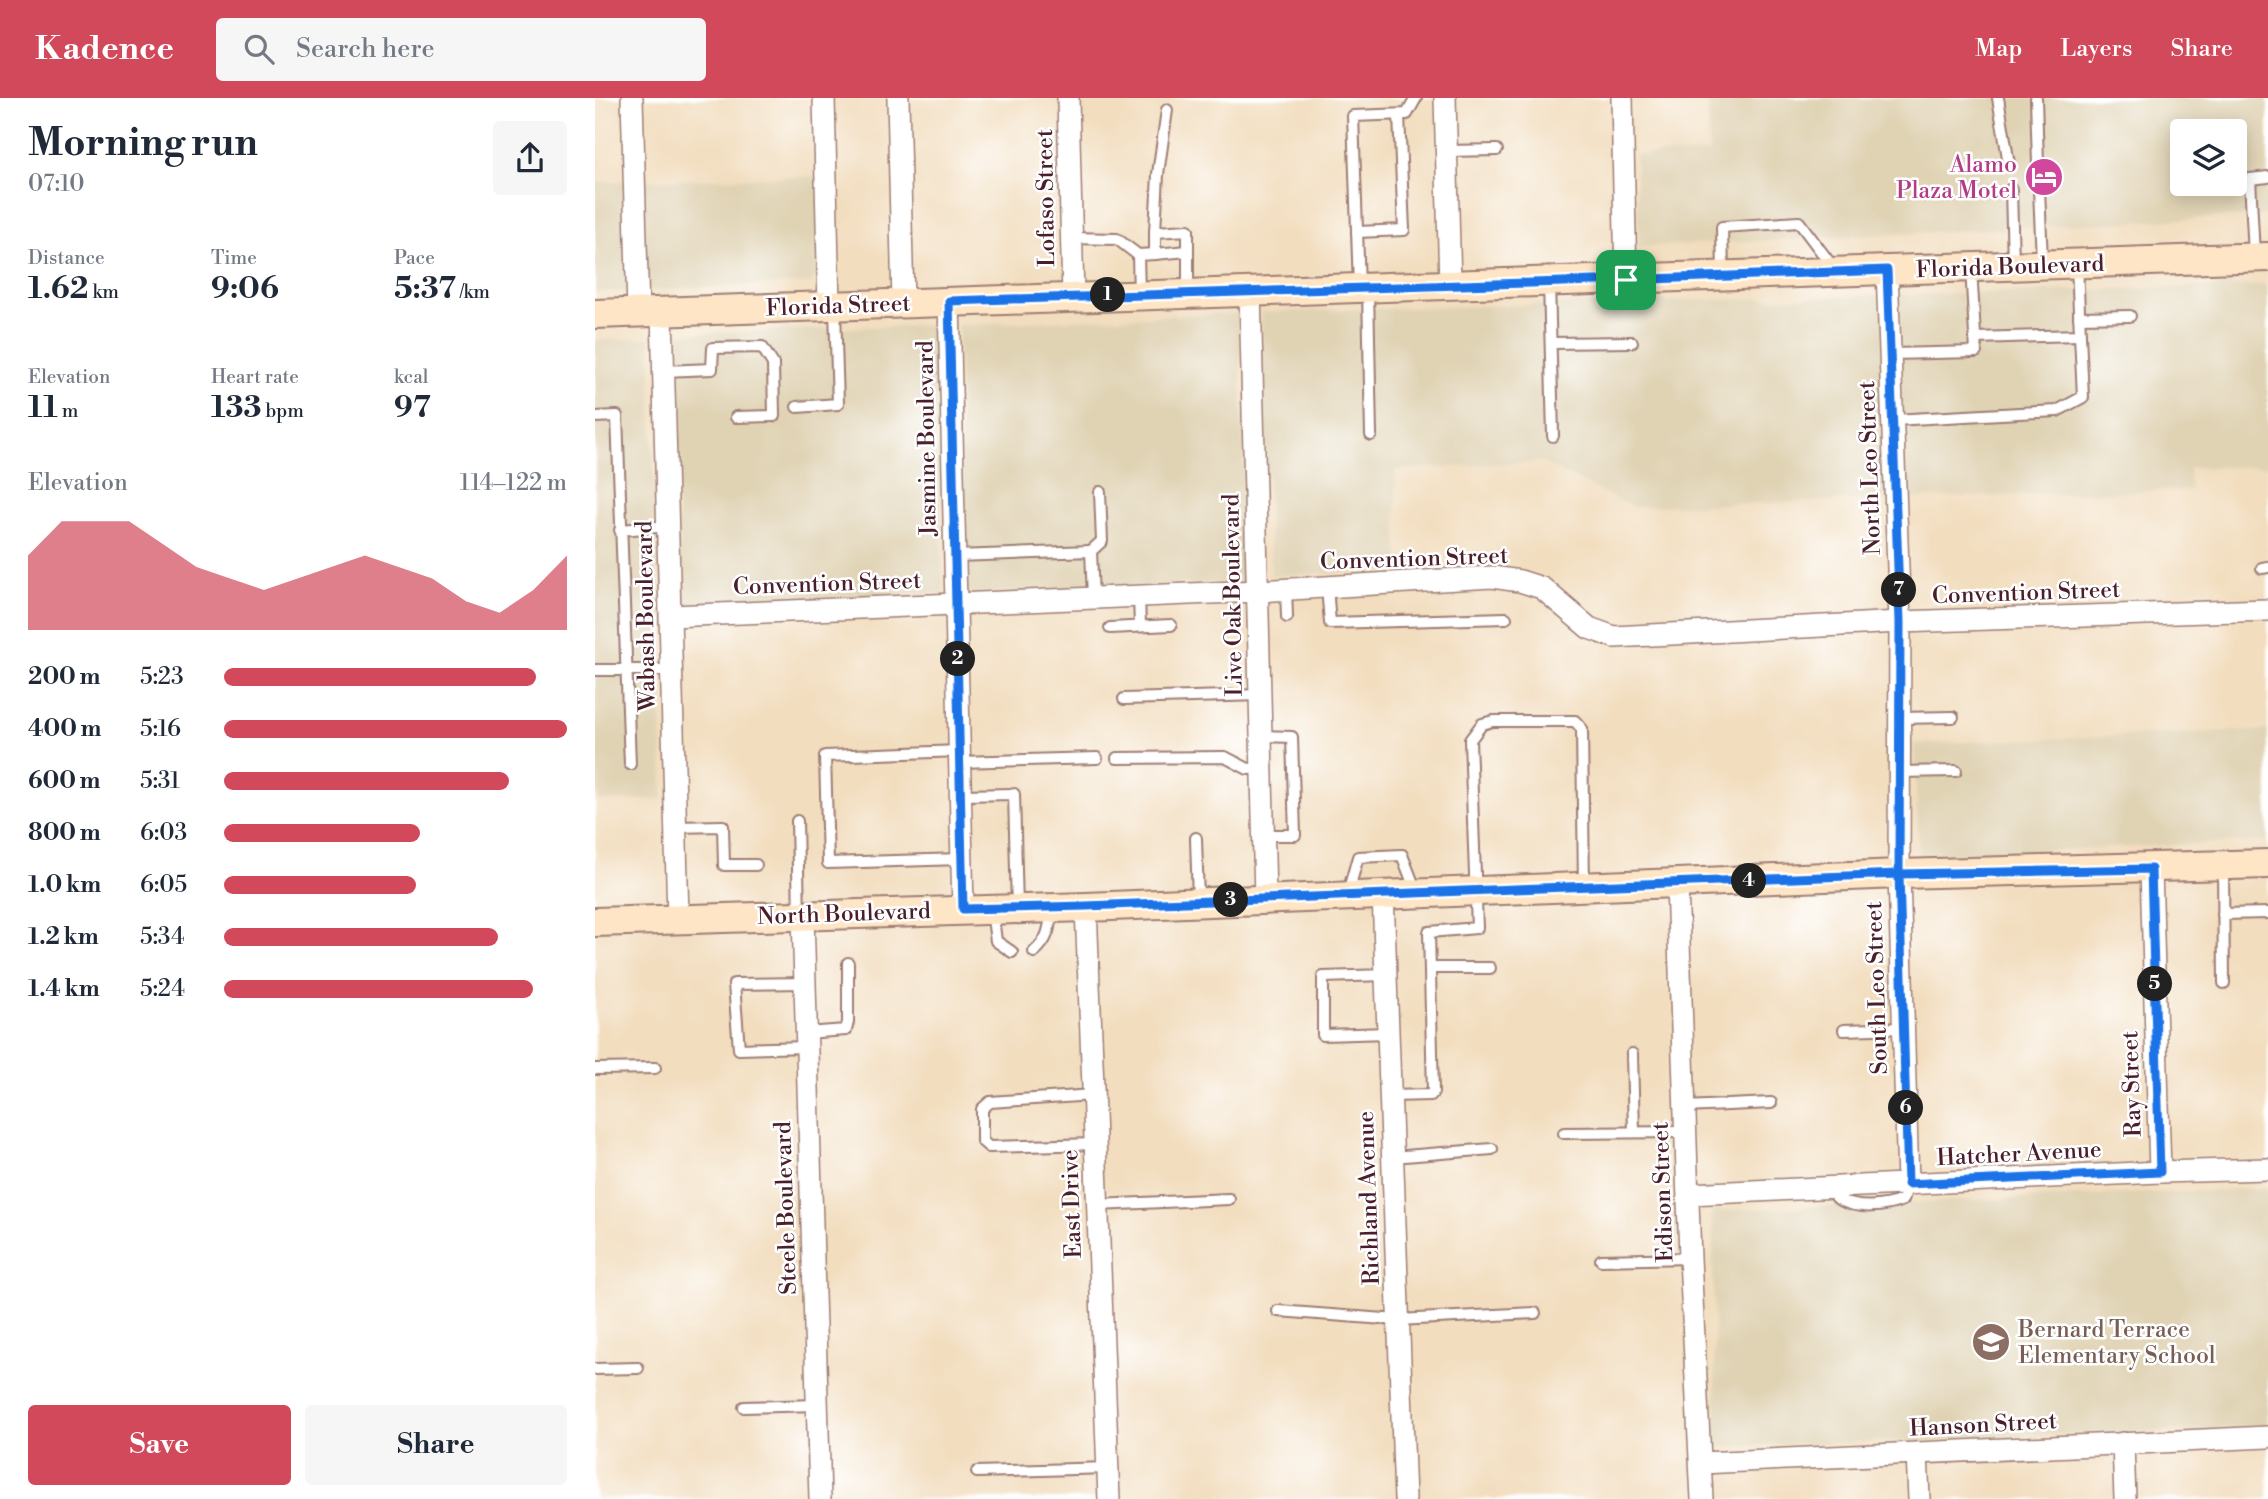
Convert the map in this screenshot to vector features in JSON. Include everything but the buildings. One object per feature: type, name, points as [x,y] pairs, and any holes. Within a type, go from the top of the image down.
[{"type":"street","name":"Wabash Boulevard","points":[[632,98],[650,312],[664,372],[678,919]]},
{"type":"street","points":[[824,98],[832,306]]},
{"type":"street","points":[[898,98],[903,303]]},
{"type":"street","name":"Lofaso Street","points":[[1068,98],[1073,297]]},
{"type":"street","points":[[1445,98],[1450,285]]},
{"type":"street","points":[[1622,98],[1626,280]]},
{"type":"street","name":"Florida Boulevard","points":[[1626,280],[2261,258]]},
{"type":"street","name":"North Leo Street","points":[[1887,270],[1900,622],[1899,874]]},
{"type":"street","name":"Florida Street","points":[[595,314],[1250,290],[1626,280]]},
{"type":"street","name":"Live Oak Boulevard","points":[[1250,290],[1265,898]]},
{"type":"street","name":"Jasmine Boulevard","points":[[949,301],[963,909]]},
{"type":"street","name":"Convention Street","points":[[671,616],[1259,591],[1492,577],[1520,581],[1542,588],[1589,628],[1614,637],[1900,622],[2268,610]]},
{"type":"street","name":"North Boulevard","points":[[595,922],[1584,888],[1899,874],[2268,864]]},
{"type":"street","name":"Ray Street","points":[[2151,869],[2160,1172]]},
{"type":"street","name":"South Leo Street","points":[[1899,874],[1908,1184]]},
{"type":"street","name":"Edison Street","points":[[1677,884],[1690,1258],[1702,1499]]},
{"type":"street","name":"Richland Avenue","points":[[1383,894],[1405,1499]]},
{"type":"street","name":"East Drive","points":[[1086,906],[1109,1499]]},
{"type":"street","name":"Steele Boulevard","points":[[801,916],[820,1499]]},
{"type":"street","name":"Hatcher Avenue","points":[[1689,1194],[2268,1169]]},
{"type":"street","name":"Hanson Street","points":[[1702,1463],[2268,1437]]},
{"type":"street","points":[[2123,1443],[2125,1499]]},
{"type":"street","points":[[1917,1453],[1919,1499]]},
{"type":"lane","points":[[1371,435],[1364,287],[1357,232],[1353,116],[1407,114],[1416,98]]},
{"type":"lane","points":[[1999,98],[2009,164]]},
{"type":"lane","points":[[2036,98],[2038,164]]},
{"type":"lane","points":[[1155,254],[1157,174],[1167,110]]},
{"type":"lane","points":[[1357,232],[1404,230],[1399,114]]},
{"type":"lane","points":[[1447,151],[1496,150]]},
{"type":"lane","points":[[2261,258],[2250,178],[2268,177]]},
{"type":"lane","points":[[2039,188],[2042,265]]},
{"type":"lane","points":[[2011,189],[2013,266]]},
{"type":"lane","points":[[1723,276],[1722,227],[1799,222],[1837,272]]},
{"type":"lane","points":[[1155,232],[1188,230],[1188,293]]},
{"type":"lane","points":[[1072,238],[1117,239],[1138,255],[1188,251]]},
{"type":"lane","points":[[1138,255],[1139,294]]},
{"type":"lane","points":[[1893,420],[2057,411],[2084,397],[2077,264]]},
{"type":"lane","points":[[1891,354],[1976,352],[1971,267]]},
{"type":"lane","points":[[1549,282],[1553,436]]},
{"type":"lane","points":[[797,407],[838,404],[832,306]]},
{"type":"lane","points":[[2079,317],[2130,316]]},
{"type":"lane","points":[[1975,338],[2080,335]]},
{"type":"lane","points":[[1551,343],[1632,342]]},
{"type":"lane","points":[[664,372],[712,369],[713,348],[762,347],[773,364],[774,416],[736,417]]},
{"type":"lane","points":[[595,417],[617,416],[630,764]]},
{"type":"lane","points":[[955,556],[1091,551],[1102,541],[1100,492]]},
{"type":"lane","points":[[620,530],[670,526]]},
{"type":"lane","points":[[1091,551],[1093,598]]},
{"type":"lane","points":[[1327,587],[1330,623],[1506,618]]},
{"type":"lane","points":[[1286,589],[1287,617]]},
{"type":"lane","points":[[1139,596],[1140,626]]},
{"type":"lane","points":[[1110,628],[1171,625]]},
{"type":"lane","points":[[595,670],[673,670]]},
{"type":"lane","points":[[1124,699],[1261,695]]},
{"type":"lane","points":[[1899,718],[1953,717]]},
{"type":"lane","points":[[1390,1096],[1431,1095],[1433,1092],[1429,932],[1477,928],[1470,740],[1482,724],[1493,721],[1563,720],[1575,721],[1582,729],[1584,888]]},
{"type":"lane","points":[[1262,736],[1292,737],[1295,835],[1264,835]]},
{"type":"lane","points":[[962,859],[828,863],[825,756],[1097,758]]},
{"type":"lane","points":[[1117,758],[1225,757],[1248,769],[1262,768]]},
{"type":"lane","points":[[1899,772],[1956,771]]},
{"type":"lane","points":[[961,795],[1013,794],[1004,908],[996,941],[1012,953]]},
{"type":"lane","points":[[797,821],[801,916]]},
{"type":"lane","points":[[676,827],[723,826],[724,866],[756,865]]},
{"type":"lane","points":[[1196,838],[1198,901]]},
{"type":"lane","points":[[1346,896],[1358,857],[1402,855],[1417,893]]},
{"type":"lane","points":[[2223,866],[2224,983]]},
{"type":"lane","points":[[1034,952],[1043,944],[1048,934],[1052,907]]},
{"type":"lane","points":[[2224,914],[2268,913]]},
{"type":"lane","points":[[805,983],[734,984],[739,1049],[807,1040],[846,1030],[848,963]]},
{"type":"lane","points":[[1430,968],[1490,968]]},
{"type":"lane","points":[[1386,975],[1323,976],[1323,1035],[1388,1033]]},
{"type":"lane","points":[[1844,1030],[1903,1028]]},
{"type":"lane","points":[[1632,1054],[1634,1132]]},
{"type":"lane","points":[[595,1069],[655,1068]]},
{"type":"lane","points":[[1093,1095],[990,1102],[982,1109],[982,1141],[989,1147],[1095,1144]]},
{"type":"lane","points":[[1685,1107],[1771,1103]]},
{"type":"lane","points":[[1564,1133],[1686,1132]]},
{"type":"lane","points":[[1392,1157],[1492,1149]]},
{"type":"lane","points":[[1097,1205],[1229,1199]]},
{"type":"lane","points":[[1601,1261],[1690,1258]]},
{"type":"lane","points":[[1278,1311],[1398,1320],[1535,1313]]},
{"type":"lane","points":[[595,1369],[638,1368]]},
{"type":"lane","points":[[744,1407],[818,1405]]},
{"type":"lane","points":[[977,1472],[1108,1468]]},
{"type":"shaded area","points":[[1708,98],[2268,98],[2268,215],[1639,247],[1635,155],[1709,153]]},
{"type":"shaded area","points":[[819,176],[817,275],[810,283],[595,292],[595,182]]},
{"type":"shaded area","points":[[2268,285],[2268,466],[2189,468],[2191,490],[1634,507],[1540,462],[1395,470],[1399,570],[1271,576],[1261,312]]},
{"type":"shaded area","points":[[1239,313],[1248,582],[966,593],[958,325]]},
{"type":"shaded area","points":[[937,325],[943,593],[682,605],[670,334]]},
{"type":"shaded area","points":[[650,338],[663,799],[599,801],[595,731],[595,340]]},
{"type":"shaded area","points":[[2268,730],[2268,841],[1919,856],[1914,744]]},
{"type":"shaded area","name":"Bernard Terrace Elementary School","points":[[2268,1188],[2268,1426],[1914,1441],[1716,1446],[1712,1211]]},
{"type":"place","name":"Alamo Plaza Motel","points":[[2044,177]]},
{"type":"place","name":"Bernard Terrace Elementary School","points":[[1991,1342]]},
{"type":"route","points":[[1626,280],[949,301],[963,909],[1584,888],[1899,874],[2151,869],[2160,1172],[1908,1184],[1899,874],[1900,622],[1887,270],[1626,280]]}]
